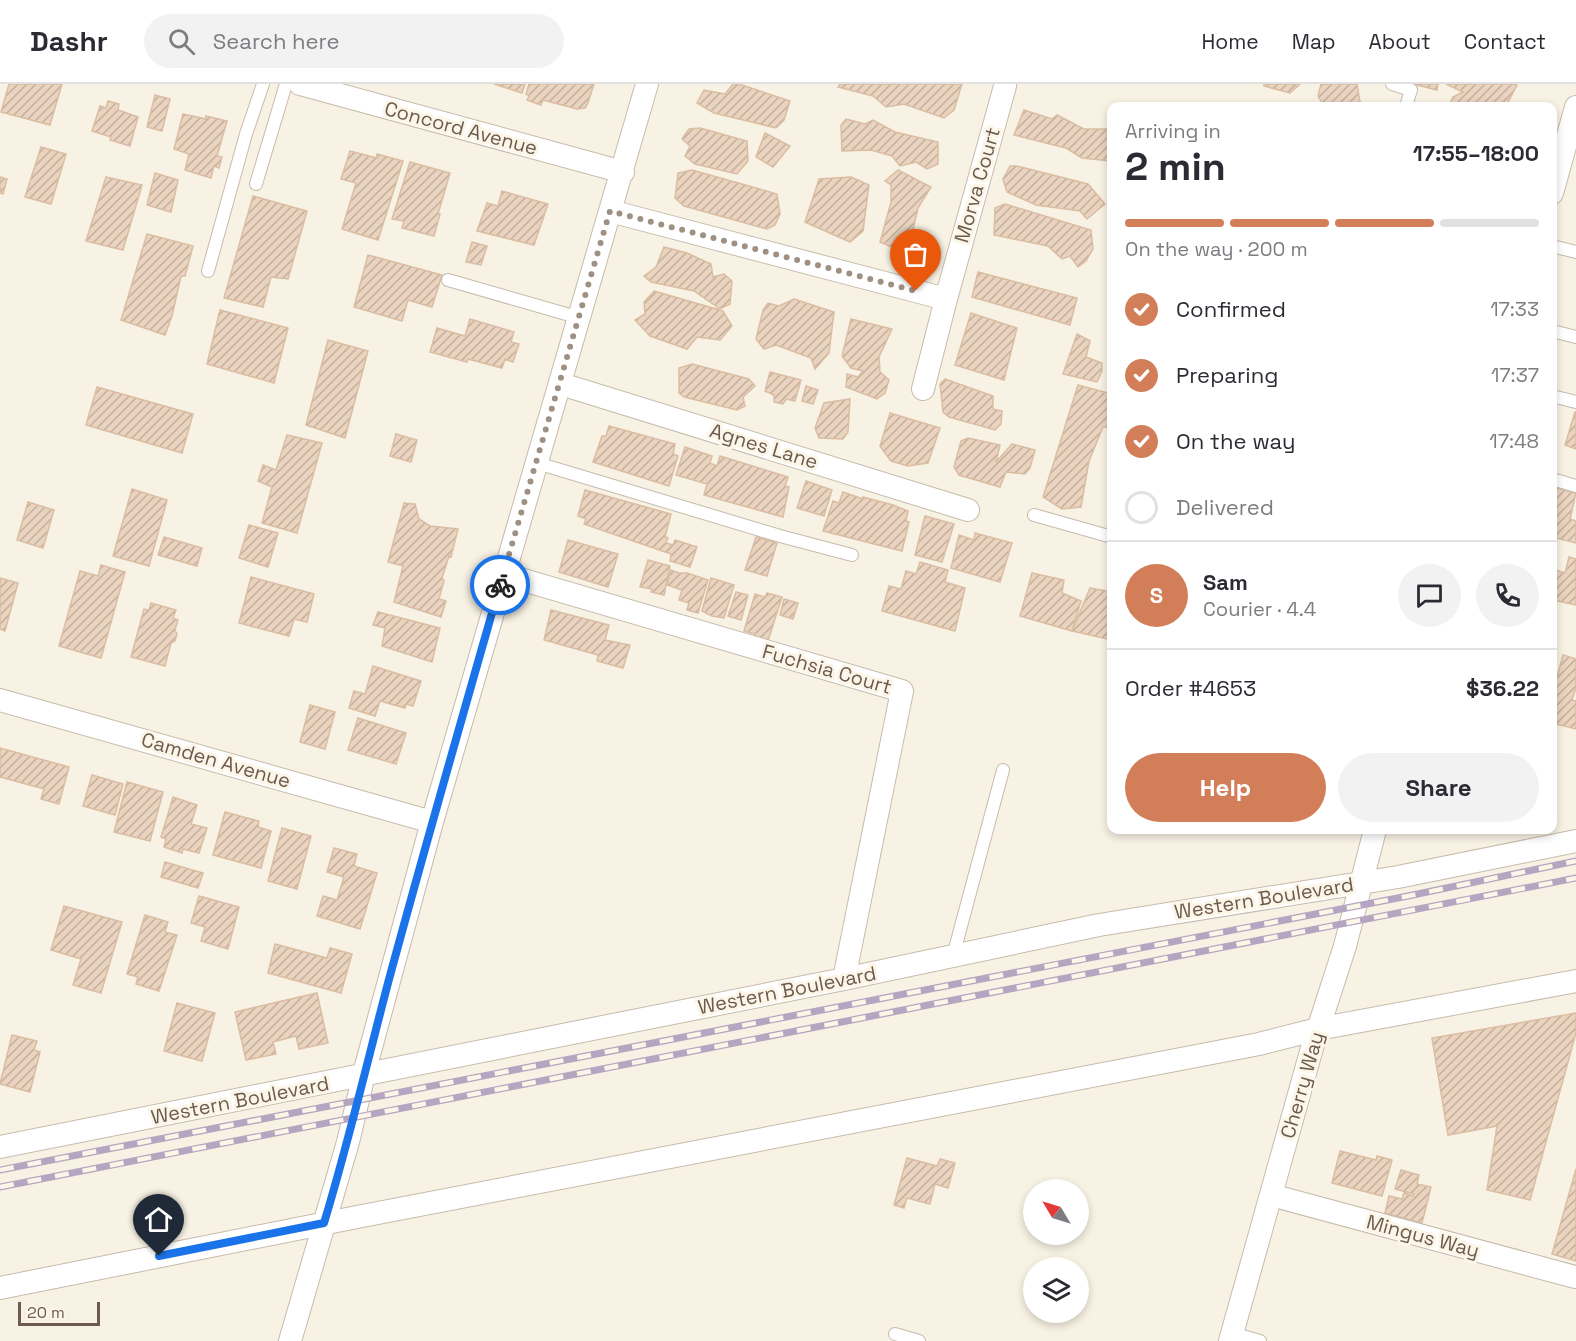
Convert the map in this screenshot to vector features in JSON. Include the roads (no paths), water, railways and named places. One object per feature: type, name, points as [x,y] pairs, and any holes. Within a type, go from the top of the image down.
[{"type":"street","name":"Concord Avenue","points":[[300,84],[623,172]]},
{"type":"street","points":[[290,1341],[348,1142],[363,1075],[432,822],[647,84]]},
{"type":"street","name":"Morva Court","points":[[923,388],[1005,86]]},
{"type":"street","points":[[1557,178],[1576,107]]},
{"type":"street","points":[[610,211],[946,299]]},
{"type":"street","name":"Agnes Lane","points":[[561,384],[968,510]]},
{"type":"street","name":"Fuchsia Court","points":[[503,574],[902,691],[843,979]]},
{"type":"street","name":"Camden Avenue","points":[[0,700],[432,822]]},
{"type":"street","name":"Cherry Way","points":[[1231,1337],[1318,1029],[1345,946],[1374,834]]},
{"type":"street","name":"Western Boulevard","points":[[0,1148],[843,979],[1099,925],[1360,883],[1576,841]]},
{"type":"street","points":[[0,1288],[324,1223],[1258,1044],[1318,1029],[1576,981]]},
{"type":"street","name":"Mingus Way","points":[[1271,1195],[1575,1277]]},
{"type":"lane","points":[[208,271],[246,134],[263,84]]},
{"type":"lane","points":[[256,184],[286,84]]},
{"type":"lane","points":[[1392,84],[1411,90],[1407,102]]},
{"type":"lane","points":[[1557,247],[1576,252]]},
{"type":"lane","points":[[448,280],[580,318]]},
{"type":"lane","points":[[1557,332],[1576,337]]},
{"type":"lane","points":[[1557,397],[1576,402]]},
{"type":"lane","points":[[537,463],[780,536],[852,555]]},
{"type":"lane","points":[[1557,480],[1576,486]]},
{"type":"lane","points":[[1034,515],[1107,536]]},
{"type":"lane","points":[[953,956],[1003,771]]},
{"type":"lane","points":[[895,1334],[919,1341]]},
{"type":"lane","points":[[1231,1337],[1260,1341]]},
{"type":"railway","points":[[0,1170],[1408,896],[1576,861]]},
{"type":"railway","points":[[0,1187],[1576,878]]}]
